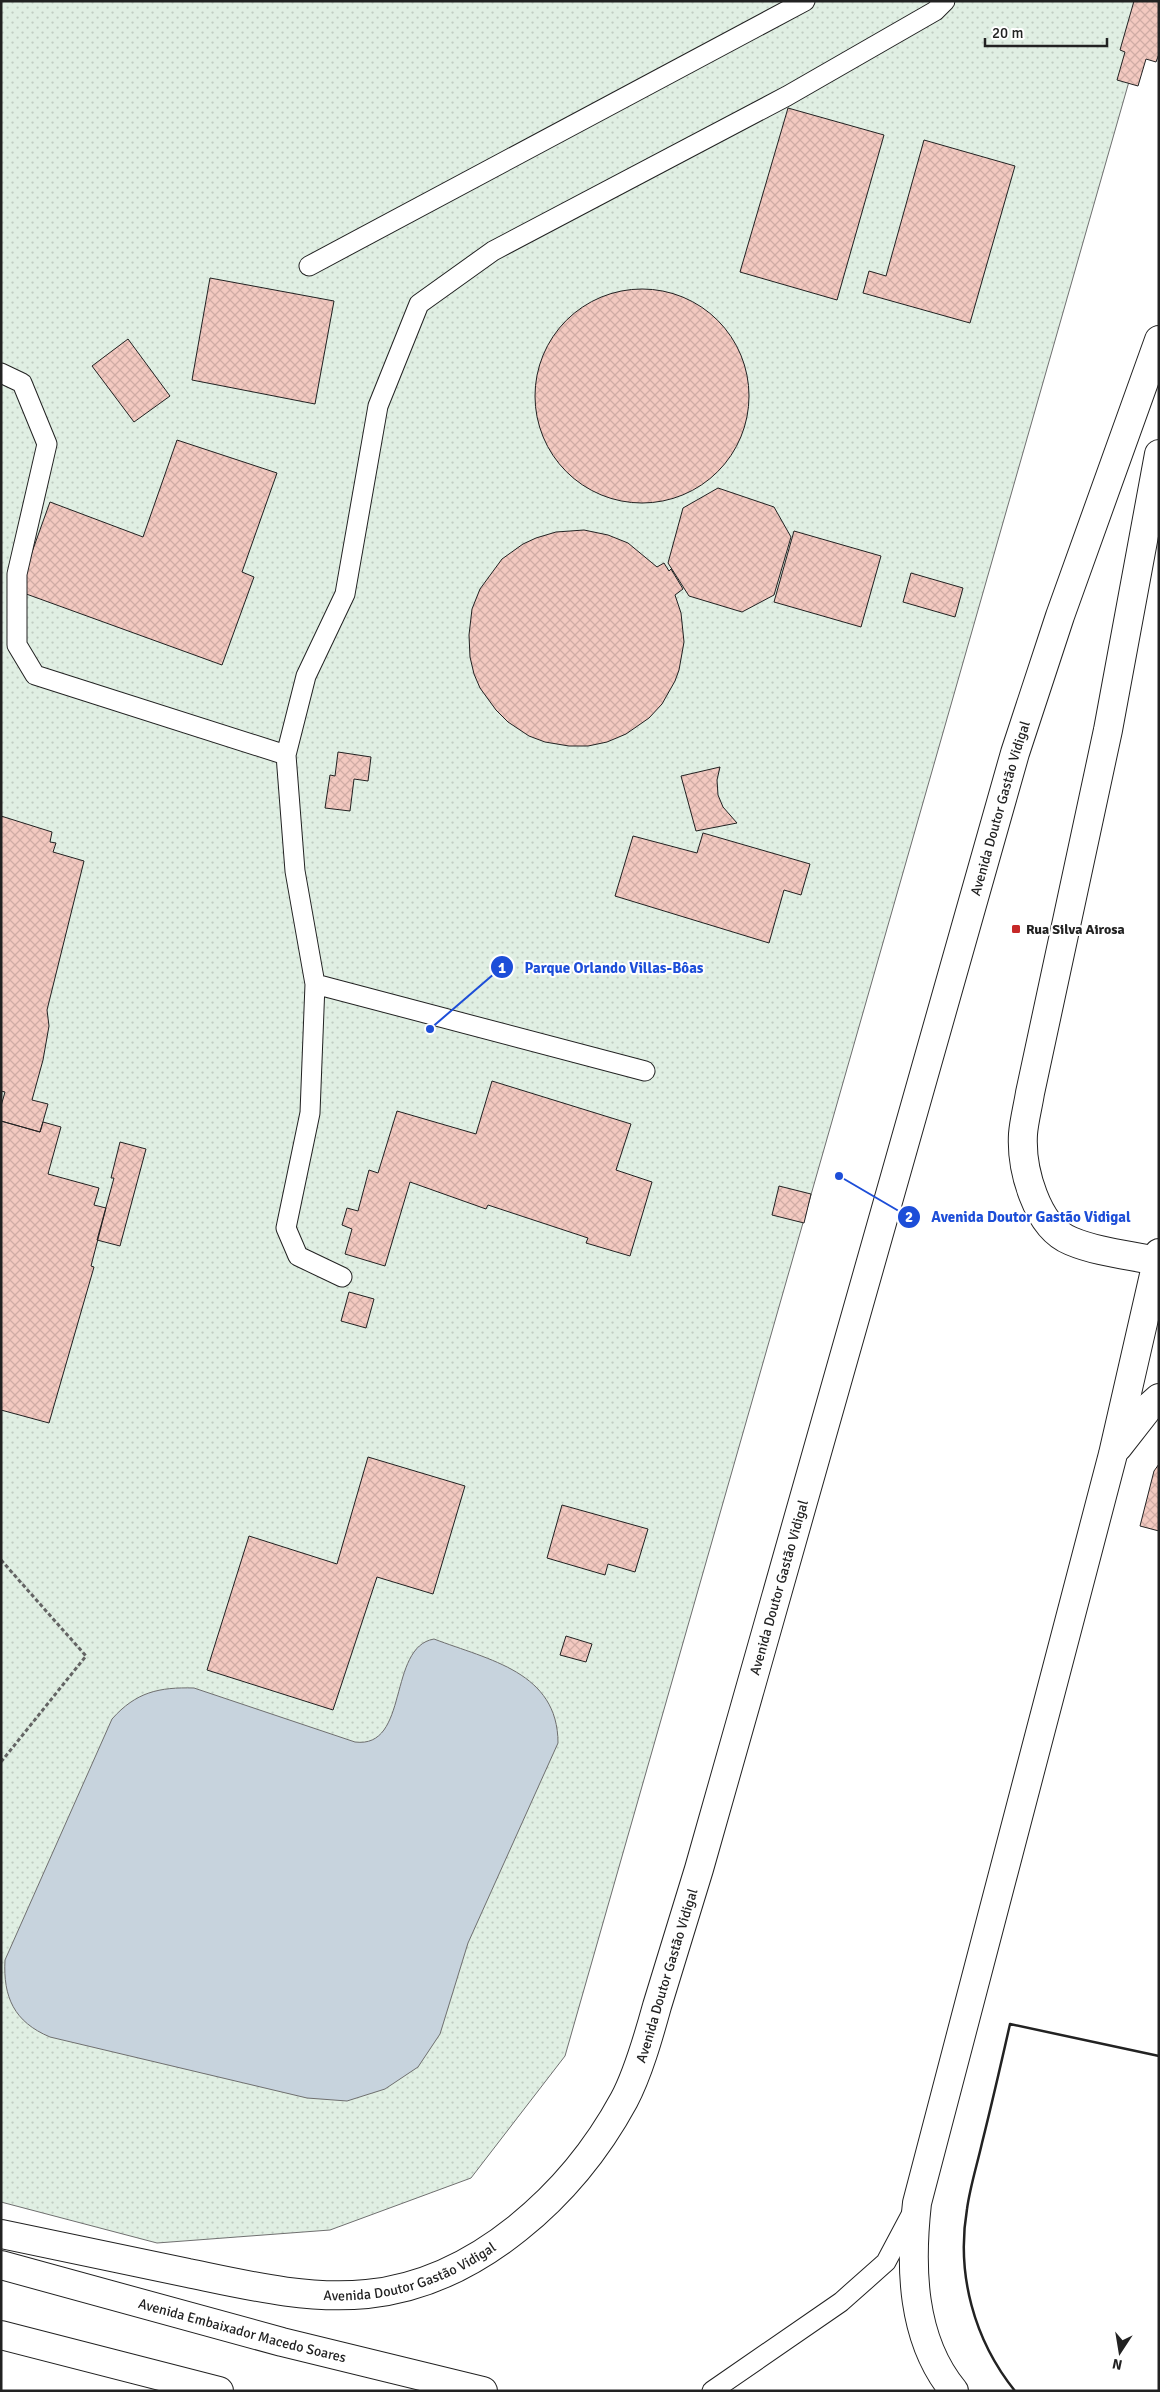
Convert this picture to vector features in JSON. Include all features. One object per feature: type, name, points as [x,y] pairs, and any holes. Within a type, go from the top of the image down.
[{"type":"highway","name":"Avenida Doutor Gastão Vidigal","points":[[1,2234],[252,2286],[315,2295],[367,2294],[414,2285],[469,2263],[514,2233],[551,2197],[589,2154],[625,2099],[648,2036],[699,1869],[1015,753],[1060,616],[1159,340]]},
{"type":"highway","points":[[954,2391],[928,2348],[914,2294],[913,2236],[917,2203],[1113,1454],[1158,1257],[1070,1241],[1054,1230],[1042,1213],[1030,1188],[1024,1165],[1023,1135],[1030,1093],[1108,730],[1159,454]]},
{"type":"highway","points":[[1113,1454],[1150,1406],[1159,1398]]},
{"type":"highway","name":"Avenida Embaixador Macedo Soares","points":[[1,2265],[282,2342],[484,2391]]},
{"type":"highway","points":[[1,2335],[219,2391]]},
{"type":"lane","points":[[309,266],[805,1]]},
{"type":"lane","points":[[342,1277],[298,1256],[286,1228],[310,1113],[315,984],[295,871],[286,755],[306,676],[345,594],[378,406],[419,304],[493,251],[787,96],[935,11],[946,1]]},
{"type":"lane","points":[[1,373],[22,383],[48,444],[17,574],[17,645],[35,675],[286,755]]},
{"type":"lane","points":[[315,984],[645,1071]]},
{"type":"lane","points":[[712,2391],[841,2302],[886,2262],[917,2203]]},
{"type":"path","points":[[1,1560],[86,1656],[1,1762]]},
{"type":"green space","points":[[1,1],[1152,1],[565,2056],[471,2178],[330,2230],[157,2243],[1,2202]]},
{"type":"shaded area","points":[[434,1639],[497,1662],[517,1672],[533,1684],[546,1700],[555,1719],[558,1743],[468,1943],[440,2034],[418,2067],[385,2089],[347,2101],[307,2098],[50,2037],[38,2031],[19,2016],[13,2007],[6,1986],[5,1960],[112,1719],[121,1710],[139,1697],[149,1693],[159,1690],[194,1688],[355,1742],[372,1740],[384,1730],[392,1715],[410,1659],[419,1646]]},
{"type":"building","points":[[1134,1],[1159,1],[1159,54],[1156,62],[1146,59],[1138,86],[1117,80],[1125,52],[1120,50]]},
{"type":"building","points":[[788,108],[884,135],[837,300],[740,272]]},
{"type":"building","points":[[924,140],[1015,166],[970,323],[863,293],[869,271],[886,276]]},
{"type":"building","points":[[210,278],[334,301],[315,404],[192,380]]},
{"type":"building","points":[[631,289],[653,289],[673,293],[693,301],[718,320],[737,345],[745,365],[749,396],[745,427],[737,447],[718,472],[693,491],[673,499],[653,503],[631,503],[611,499],[591,491],[574,479],[559,464],[547,447],[539,427],[535,407],[535,385],[539,365],[547,345],[559,328],[574,313],[591,301],[611,293]]},
{"type":"building","points":[[128,339],[170,396],[134,422],[92,366]]},
{"type":"building","points":[[177,440],[277,473],[242,572],[254,577],[222,665],[18,591],[50,502],[143,537]]},
{"type":"building","points":[[718,488],[774,507],[791,537],[774,595],[742,612],[689,596],[668,563],[683,508]]},
{"type":"building","points":[[584,530],[608,535],[628,543],[657,567],[664,563],[669,571],[671,569],[683,589],[675,595],[681,613],[684,642],[675,681],[662,704],[649,718],[626,734],[607,742],[588,746],[569,746],[545,742],[529,736],[508,722],[496,710],[480,688],[474,674],[470,657],[469,635],[472,609],[480,589],[502,559],[523,544],[536,538],[556,532]]},
{"type":"building","points":[[794,531],[881,556],[861,627],[774,602]]},
{"type":"building","points":[[911,573],[963,588],[955,617],[903,602]]},
{"type":"building","points":[[338,752],[371,757],[368,781],[354,779],[350,811],[325,808],[330,775],[335,776]]},
{"type":"building","points":[[720,767],[717,780],[718,795],[723,807],[737,823],[696,831],[681,776]]},
{"type":"building","points":[[1,816],[52,832],[50,842],[56,843],[53,852],[84,861],[47,1010],[49,1026],[43,1060],[32,1100],[48,1104],[40,1132],[1,1121],[1,1106],[5,1092],[1,1091]]},
{"type":"building","points":[[703,833],[810,864],[801,895],[784,890],[769,943],[615,896],[633,836],[697,853]]},
{"type":"building","points":[[492,1081],[631,1124],[616,1170],[652,1182],[630,1256],[586,1243],[588,1238],[488,1205],[486,1209],[410,1182],[385,1266],[345,1254],[352,1229],[342,1225],[347,1208],[358,1211],[369,1170],[378,1173],[397,1111],[476,1134]]},
{"type":"building","points":[[1,1121],[40,1132],[43,1122],[61,1127],[48,1174],[99,1188],[94,1205],[106,1208],[91,1266],[94,1267],[49,1423],[1,1410]]},
{"type":"building","points":[[120,1142],[146,1149],[120,1246],[97,1240],[114,1178],[111,1178]]},
{"type":"building","points":[[779,1186],[811,1194],[804,1223],[772,1215]]},
{"type":"building","points":[[349,1292],[374,1299],[366,1328],[341,1321]]},
{"type":"building","points":[[368,1457],[465,1486],[433,1594],[377,1577],[333,1710],[207,1670],[249,1536],[337,1564]]},
{"type":"building","points":[[1159,1464],[1159,1531],[1140,1526],[1154,1471]]},
{"type":"building","points":[[562,1505],[648,1529],[635,1572],[608,1564],[605,1575],[547,1558]]},
{"type":"building","points":[[566,1636],[592,1644],[586,1662],[560,1655]]},
{"type":"wall","points":[[1015,2391],[1001,2371],[979,2328],[967,2282],[964,2258],[964,2233],[970,2192],[1010,2024],[1159,2056]]},
{"type":"place","name":"Rua Silva Airosa","points":[[1016,929]]},
{"type":"place","name":"Parque Orlando Villas-Bôas","points":[[430,1029]]},
{"type":"place","name":"Avenida Doutor Gastão Vidigal","points":[[839,1176]]}]
